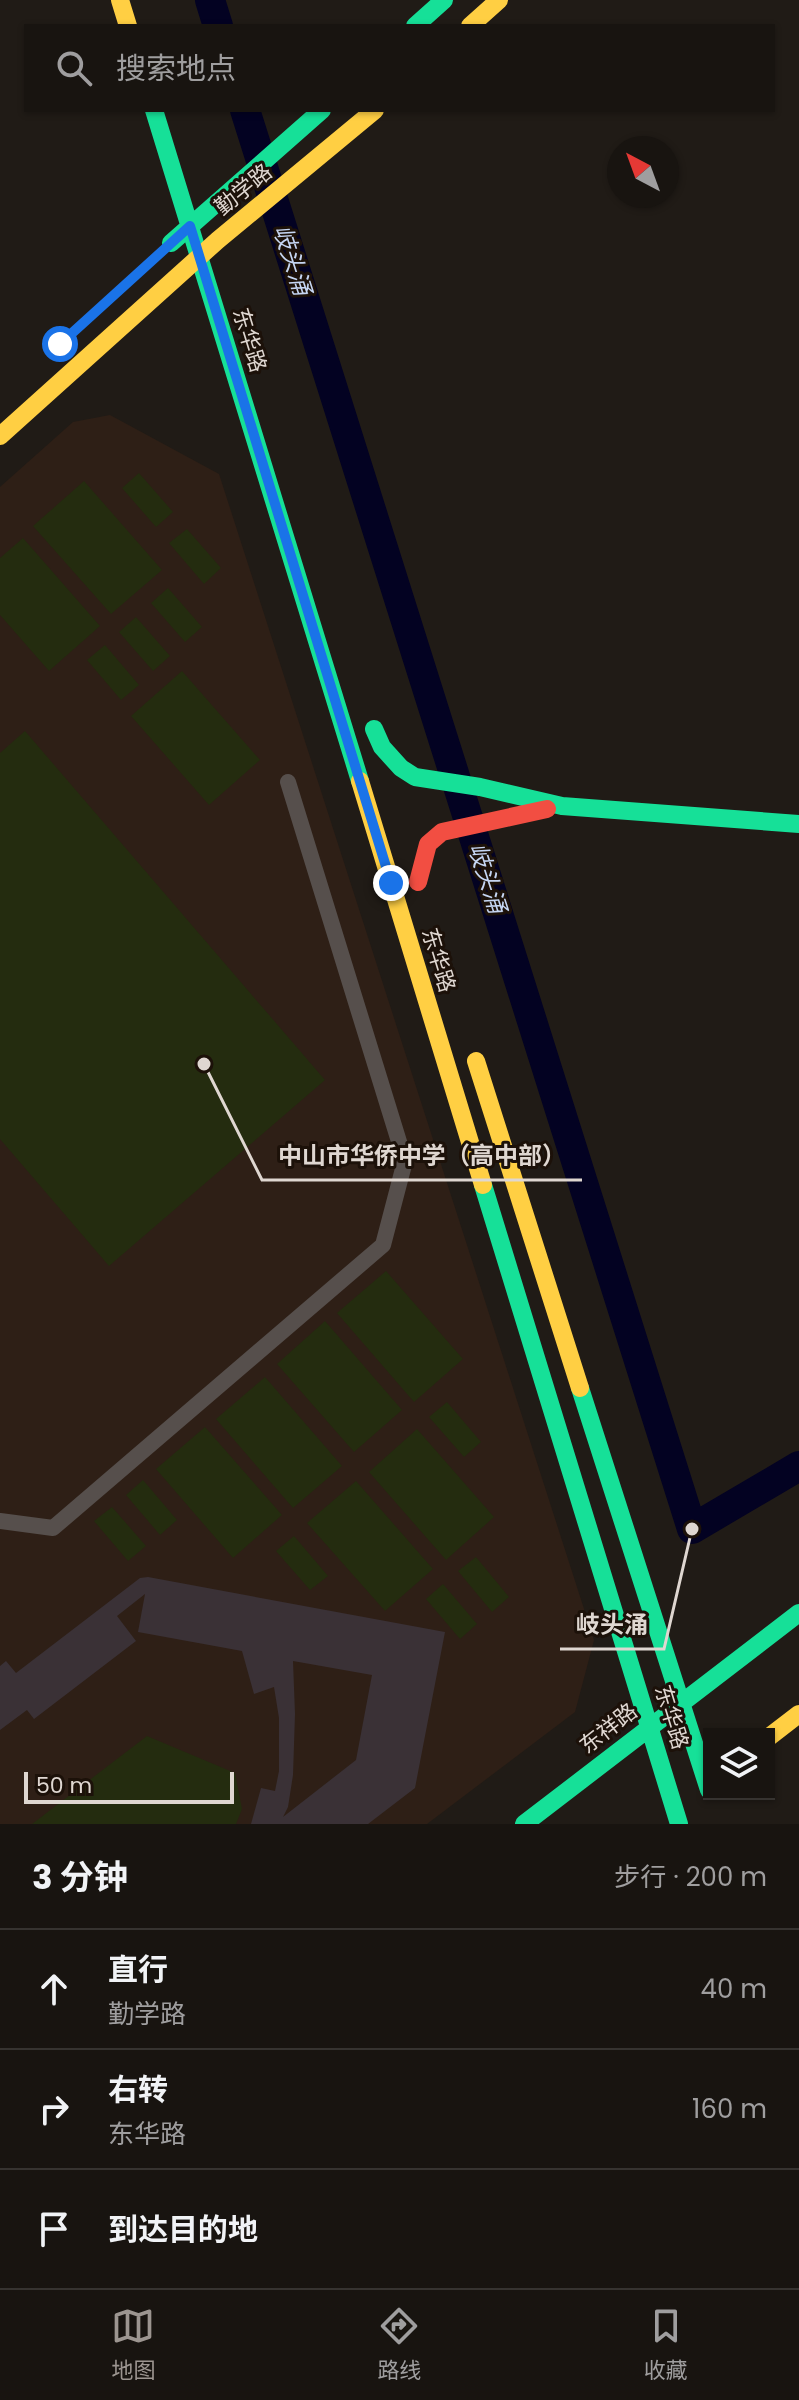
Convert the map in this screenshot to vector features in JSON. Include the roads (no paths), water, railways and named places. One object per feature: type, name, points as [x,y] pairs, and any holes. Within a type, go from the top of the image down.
[{"type":"main road","points":[[120,0],[127,24]]},
{"type":"main road","points":[[417,24],[444,0]]},
{"type":"main road","points":[[472,24],[499,0]]},
{"type":"main road","name":"东华路","points":[[155,112],[650,1727],[699,1799]]},
{"type":"main road","name":"勤学路","points":[[0,436],[200,257],[220,247],[373,112]]},
{"type":"main road","name":"勤学路","points":[[155,259],[190,226],[206,200],[315,116]]},
{"type":"main road","points":[[206,200],[220,247]]},
{"type":"main road","points":[[387,775],[372,722],[382,747],[401,768],[415,777],[480,787],[562,806],[799,824]]},
{"type":"main road","points":[[410,851],[421,889],[428,844],[442,832],[562,806]]},
{"type":"main road","name":"东华路","points":[[472,1049],[682,1702],[699,1799]]},
{"type":"main road","name":"东祥路","points":[[524,1824],[799,1613]]},
{"type":"main road","points":[[775,1732],[799,1714]]},
{"type":"main road","points":[[654,1824],[699,1799]]},
{"type":"lane","points":[[0,1521],[53,1528],[383,1245],[405,1161],[288,782]]},
{"type":"waterway","name":"岐头涌","points":[[210,0],[217,24]]},
{"type":"waterway","name":"岐头涌","points":[[246,112],[692,1529],[799,1466]]},
{"type":"place","name":"中山市华侨中学（高中部）","points":[[204,1064]]},
{"type":"place","name":"岐头涌","points":[[692,1529]]}]
